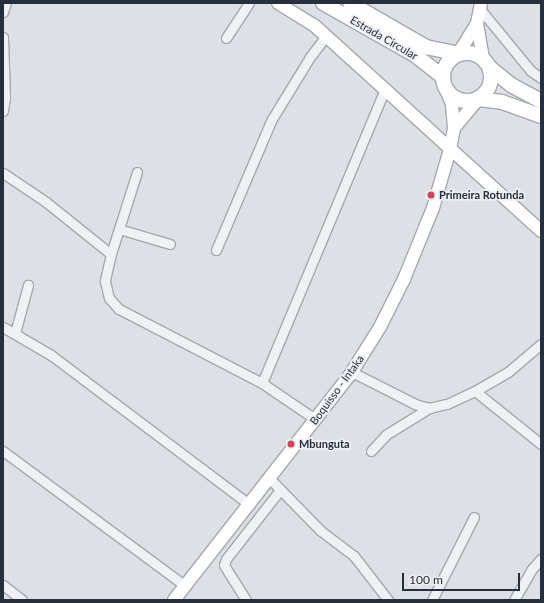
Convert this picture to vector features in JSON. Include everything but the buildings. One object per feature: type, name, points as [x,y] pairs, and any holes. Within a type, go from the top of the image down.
[{"type":"main road","name":"Estrada Circular","points":[[323,3],[415,55],[444,81]]},
{"type":"main road","name":"Estrada Circular","points":[[350,3],[426,47],[458,54]]},
{"type":"main road","points":[[541,101],[511,85],[486,63],[471,53],[458,54],[448,61],[444,81],[454,96],[461,100],[478,99],[502,102],[541,116]]},
{"type":"main road","points":[[478,99],[490,82],[486,63]]},
{"type":"street","points":[[3,12],[6,3]]},
{"type":"street","points":[[226,38],[249,3]]},
{"type":"street","points":[[278,3],[326,36],[541,231]]},
{"type":"street","points":[[458,54],[477,24],[481,6]]},
{"type":"street","points":[[481,6],[531,71],[541,78]]},
{"type":"street","points":[[477,24],[486,63]]},
{"type":"street","points":[[216,250],[272,119],[310,57],[326,36]]},
{"type":"street","points":[[3,37],[5,98],[3,110]]},
{"type":"street","points":[[444,81],[452,104],[454,128]]},
{"type":"street","points":[[262,383],[385,89]]},
{"type":"street","points":[[454,128],[478,99]]},
{"type":"street","name":"Boquisso - Intaka","points":[[174,600],[184,584],[271,480],[315,419],[352,372],[380,327],[404,279],[433,208],[450,149],[454,128]]},
{"type":"street","points":[[137,172],[110,254],[105,281],[106,291],[119,309],[262,383],[315,419]]},
{"type":"street","points":[[3,173],[46,202],[110,254]]},
{"type":"street","points":[[119,229],[170,244]]},
{"type":"street","points":[[15,333],[28,285]]},
{"type":"street","points":[[3,327],[15,333],[87,382],[250,505]]},
{"type":"street","points":[[371,451],[387,434],[429,408],[447,404],[475,391],[508,372],[541,344]]},
{"type":"street","points":[[352,372],[415,404],[429,408]]},
{"type":"street","points":[[475,391],[541,444]]},
{"type":"street","points":[[3,451],[184,584]]},
{"type":"street","points":[[271,480],[321,531],[354,556],[388,600]]},
{"type":"street","points":[[246,600],[224,565],[226,559],[280,490]]},
{"type":"street","points":[[432,600],[474,517]]},
{"type":"street","points":[[514,600],[531,570],[541,559]]},
{"type":"street","points":[[3,585],[22,600]]},
{"type":"place","name":"Primeira Rotunda","points":[[431,195]]},
{"type":"place","name":"Mbunguta","points":[[291,444]]}]
